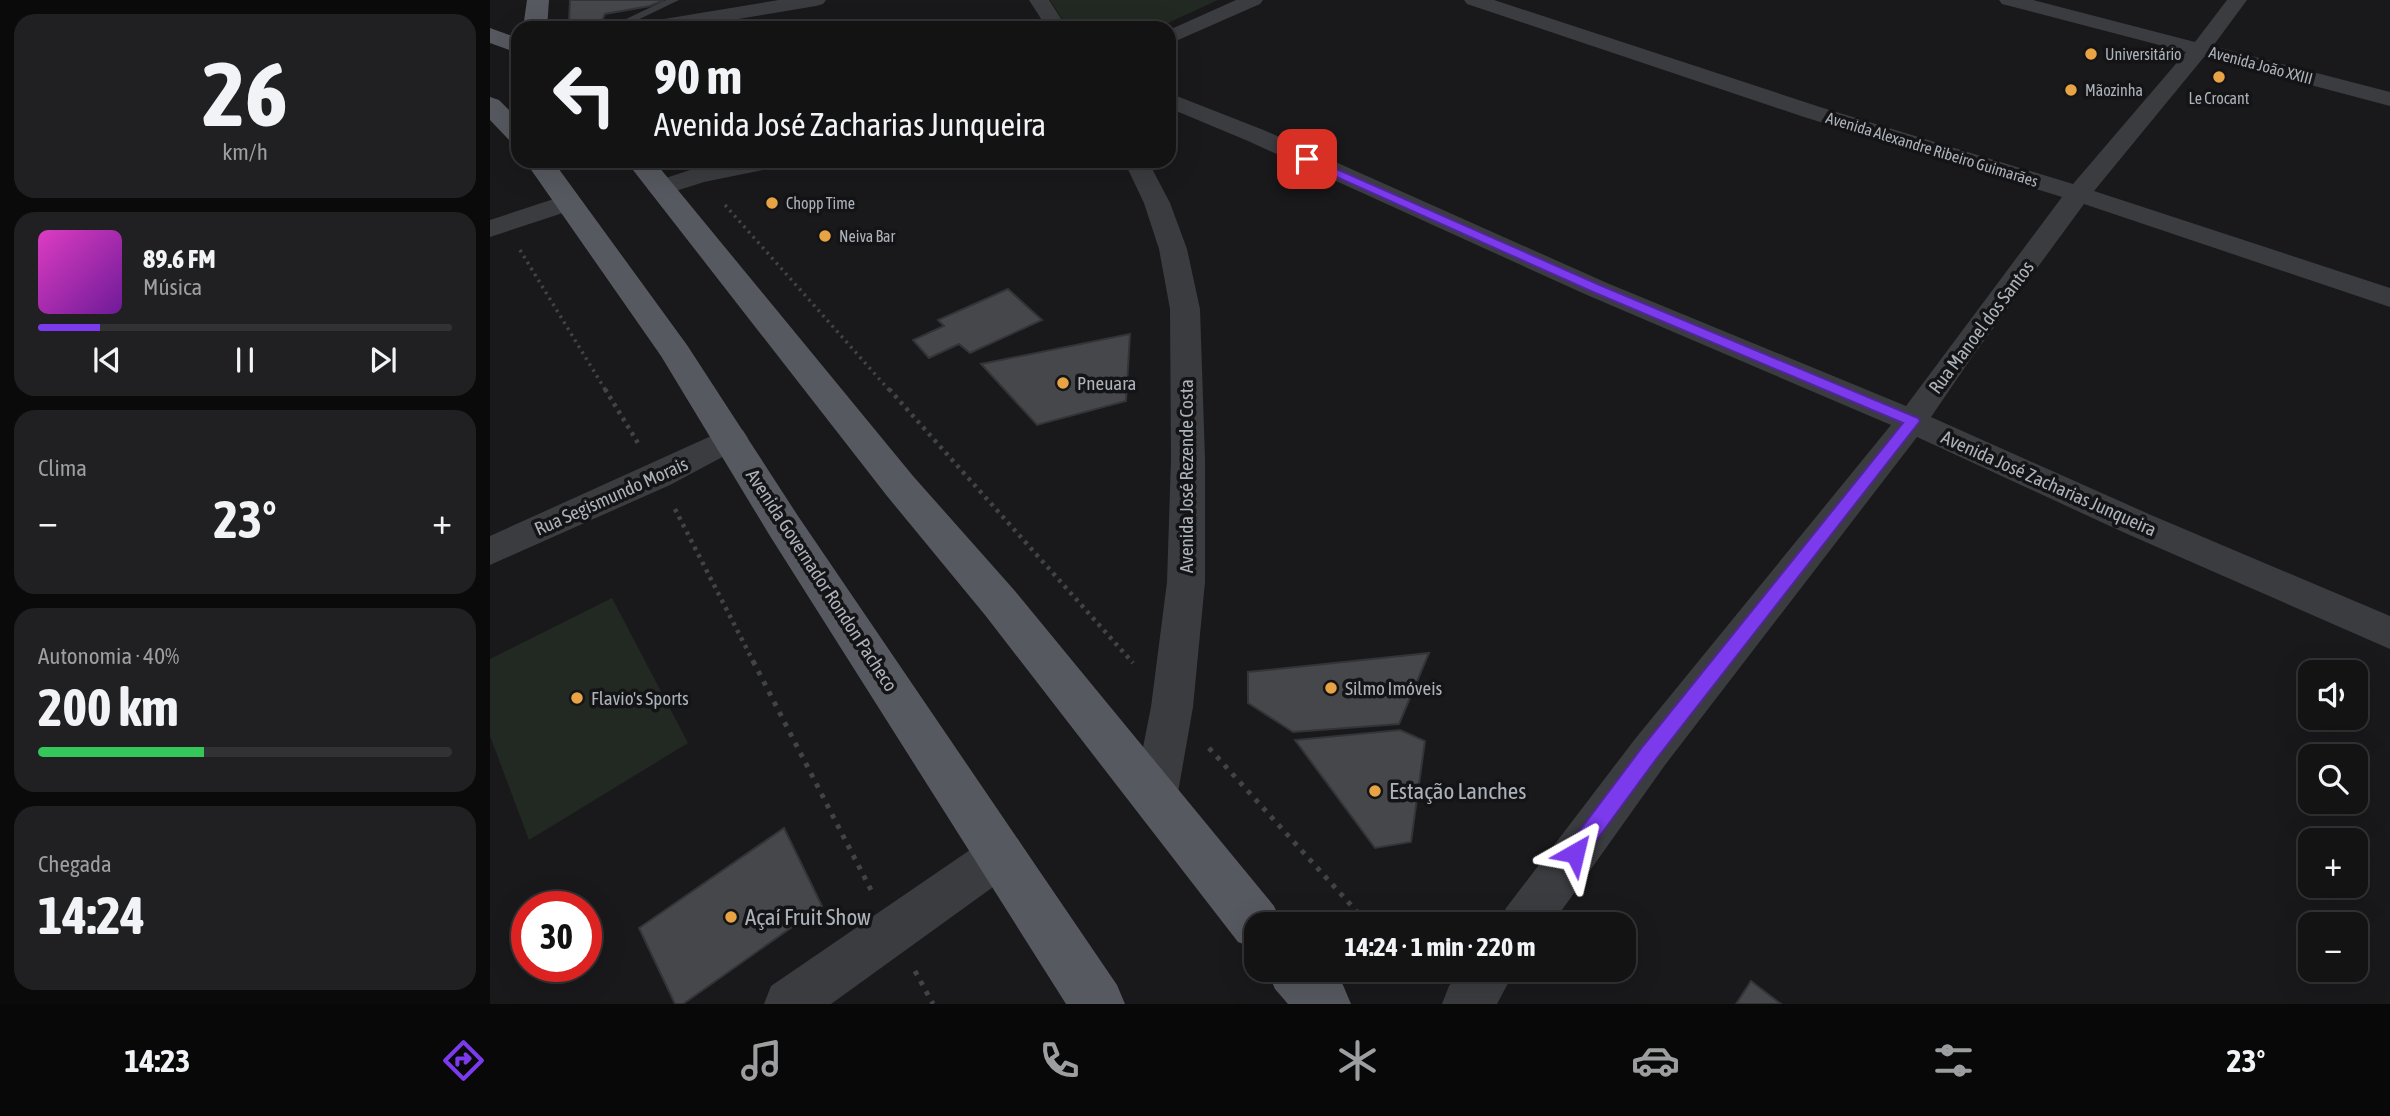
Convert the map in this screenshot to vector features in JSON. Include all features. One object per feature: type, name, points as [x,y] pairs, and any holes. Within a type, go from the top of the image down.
[{"type":"main road","points":[[536,21],[538,0]]},
{"type":"main road","points":[[490,35],[511,43]]},
{"type":"main road","points":[[490,105],[511,127]]},
{"type":"main road","name":"Avenida Governador Rondon Pacheco","points":[[540,168],[548,209],[659,328],[783,524],[1098,1004]]},
{"type":"main road","points":[[650,175],[900,486],[1000,603],[1246,912]]},
{"type":"main road","points":[[1305,982],[1324,1004]]},
{"type":"street","points":[[688,21],[816,0]]},
{"type":"street","points":[[1039,0],[1052,21]]},
{"type":"street","points":[[1176,35],[1253,0]]},
{"type":"street","name":"Avenida Alexandre Ribeiro Guimarães","points":[[1474,0],[1812,112],[2078,194],[2390,298]]},
{"type":"street","name":"Avenida João XXIII","points":[[2009,0],[2390,99]]},
{"type":"street","name":"Rua Manoel dos Santos","points":[[1532,912],[1650,752],[1912,421],[1961,350],[2078,194],[2200,49],[2237,0]]},
{"type":"street","name":"Avenida José Zacharias Junqueira","points":[[1176,103],[1257,136],[1597,289],[1912,421],[2390,634]]},
{"type":"street","points":[[650,175],[699,175],[736,168]]},
{"type":"street","name":"Avenida José Rezende Costa","points":[[1140,168],[1157,203],[1173,249],[1185,309],[1188,459],[1186,582],[1172,707],[1155,798]]},
{"type":"street","points":[[497,226],[548,209]]},
{"type":"street","name":"Rua Segismundo Morais","points":[[490,551],[658,476],[731,438]]},
{"type":"street","points":[[789,1004],[1002,854]]},
{"type":"street","points":[[1466,1004],[1482,982]]},
{"type":"lane","points":[[628,21],[674,0]]},
{"type":"path","points":[[699,175],[1357,912]]},
{"type":"path","points":[[497,226],[658,476],[892,931],[933,1004]]},
{"type":"shaded area","points":[[1050,0],[1218,0],[1172,21],[1064,21]]},
{"type":"shaded area","name":"Flavio's Sports","points":[[612,598],[688,743],[529,840],[490,736],[490,659]]},
{"type":"building","points":[[570,0],[664,0],[650,6],[605,14],[602,21],[569,21]]},
{"type":"building","points":[[1008,289],[1042,320],[970,353],[959,344],[929,358],[913,340],[944,326],[938,320]]},
{"type":"building","name":"Pneuara","points":[[1130,334],[1126,401],[1037,425],[981,364]]},
{"type":"building","name":"Silmo Imóveis","points":[[1429,653],[1399,724],[1293,732],[1248,703],[1248,672]]},
{"type":"building","name":"Estação Lanches","points":[[1400,730],[1425,741],[1411,842],[1375,848],[1295,740]]},
{"type":"building","name":"Açaí Fruit Show","points":[[784,828],[822,906],[683,1004],[675,1004],[639,928]]},
{"type":"building","points":[[1751,981],[1781,1004],[1736,1004]]},
{"type":"place","name":"Universitário","points":[[2091,54]]},
{"type":"place","name":"Le Crocant","points":[[2219,77]]},
{"type":"place","name":"Mãozinha","points":[[2071,90]]},
{"type":"place","name":"Chopp Time","points":[[772,203]]},
{"type":"place","name":"Neiva Bar","points":[[825,236]]},
{"type":"place","name":"Pneuara","points":[[1063,383]]},
{"type":"place","name":"Silmo Imóveis","points":[[1331,688]]},
{"type":"place","name":"Flavio's Sports","points":[[577,698]]},
{"type":"place","name":"Estação Lanches","points":[[1375,791]]},
{"type":"place","name":"Açaí Fruit Show","points":[[731,917]]},
{"type":"route","points":[[1307,159],[1597,289],[1912,421],[1650,752],[1575,853]]}]
